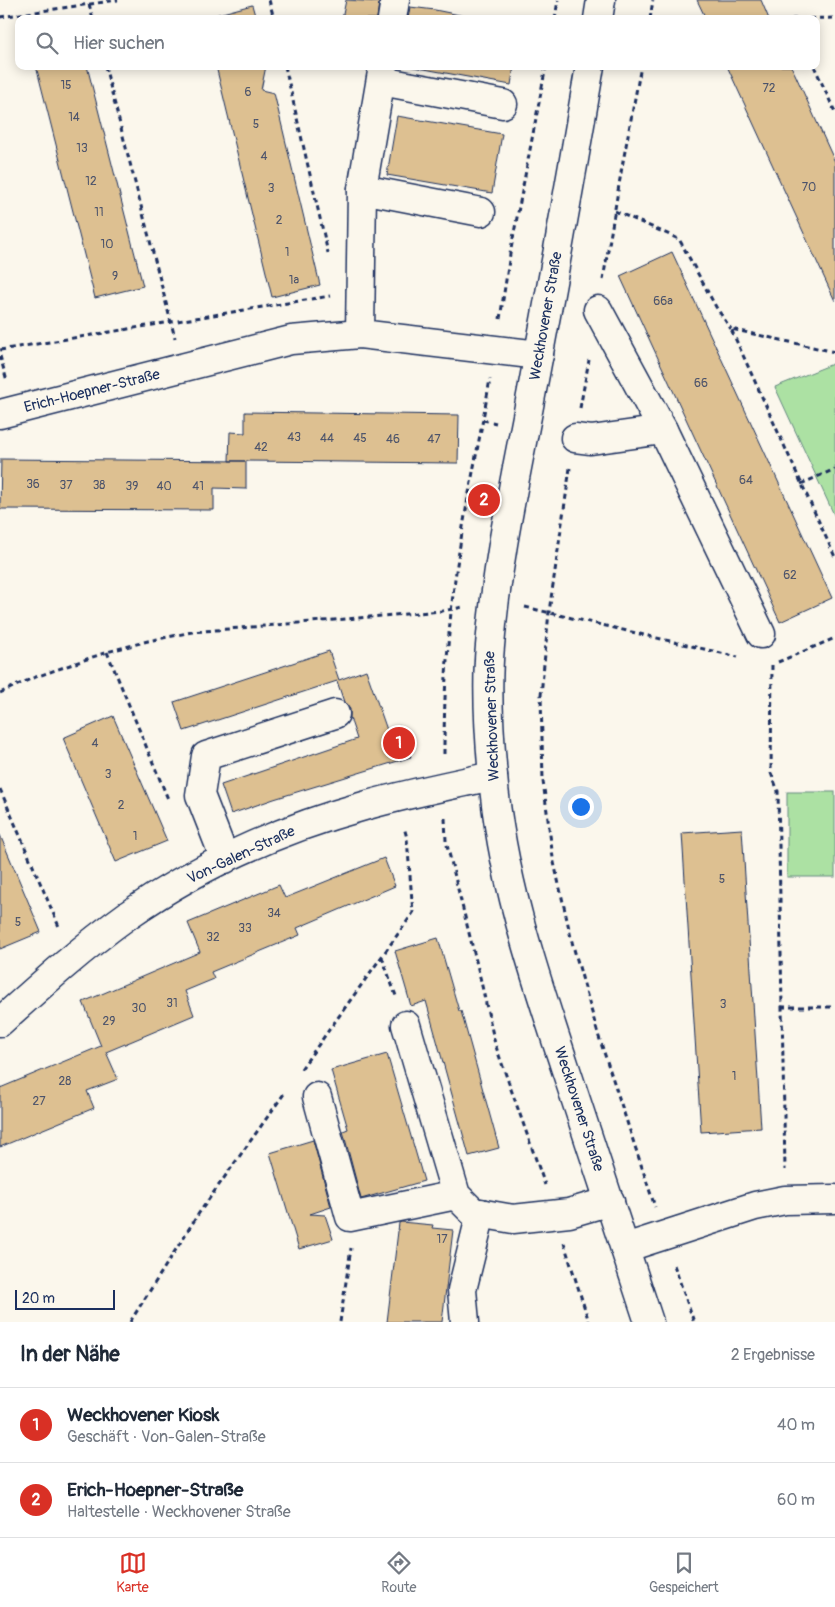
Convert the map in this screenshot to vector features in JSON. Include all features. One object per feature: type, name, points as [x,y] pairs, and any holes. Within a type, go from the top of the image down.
[{"type":"street","points":[[393,15],[395,0]]},
{"type":"street","points":[[599,15],[601,0]]},
{"type":"street","name":"Weckhovener Straße","points":[[589,70],[569,192],[509,508],[494,601],[488,697],[498,821],[522,930],[649,1322]]},
{"type":"street","points":[[360,334],[362,189],[382,74],[503,104]]},
{"type":"street","points":[[362,189],[482,212]]},
{"type":"street","points":[[598,310],[663,430],[761,634]]},
{"type":"street","name":"Erich-Hoepner-Straße","points":[[0,414],[292,340],[360,334],[539,355]]},
{"type":"street","points":[[575,438],[591,440],[663,430]]},
{"type":"street","points":[[225,859],[200,795],[206,756],[335,714]]},
{"type":"street","name":"Von-Galen-Straße","points":[[0,1022],[72,958],[128,915],[198,872],[269,839],[317,821],[396,798],[493,776]]},
{"type":"street","points":[[406,1025],[456,1195],[473,1212],[513,1219],[569,1212],[610,1201]]},
{"type":"street","points":[[317,1097],[350,1217],[456,1195]]},
{"type":"street","points":[[625,1248],[755,1206],[785,1200],[835,1199]]},
{"type":"street","points":[[465,1322],[462,1290],[481,1213]]},
{"type":"path","points":[[0,17],[118,0]]},
{"type":"path","points":[[269,0],[273,15]]},
{"type":"path","points":[[556,15],[558,0]]},
{"type":"path","points":[[651,15],[653,0]]},
{"type":"path","points":[[89,4],[92,15]]},
{"type":"path","points":[[820,18],[835,18]]},
{"type":"path","points":[[106,70],[182,368]]},
{"type":"path","points":[[286,70],[328,255]]},
{"type":"path","points":[[640,70],[575,438],[549,612],[541,695],[542,762],[553,858],[572,942],[598,1034],[694,1322]]},
{"type":"path","points":[[816,70],[835,112]]},
{"type":"path","points":[[615,211],[679,239],[731,329],[835,557]]},
{"type":"path","points":[[0,350],[338,294],[360,334]]},
{"type":"path","points":[[731,329],[835,352]]},
{"type":"path","points":[[802,484],[835,469]]},
{"type":"path","points":[[0,693],[33,678],[148,640],[192,632],[442,612],[494,601],[549,612],[742,658]]},
{"type":"path","points":[[785,1200],[778,791],[771,773],[772,664],[835,638]]},
{"type":"path","points":[[107,652],[168,800]]},
{"type":"path","points":[[0,789],[72,958]]},
{"type":"path","points":[[296,1077],[413,913],[407,838],[396,798]]},
{"type":"path","points":[[382,957],[406,1025]]},
{"type":"path","points":[[782,1007],[835,1008]]},
{"type":"path","points":[[130,1322],[199,1213],[290,1085]]},
{"type":"path","points":[[340,1322],[348,1258],[355,1233],[350,1217]]},
{"type":"green space","points":[[835,363],[835,517],[775,387]]},
{"type":"green space","points":[[787,792],[835,792],[835,877],[787,877]]},
{"type":"building","points":[[346,0],[379,2],[377,15],[343,15]]},
{"type":"building","points":[[697,0],[761,0],[767,15],[704,15]]},
{"type":"building","points":[[252,5],[255,15],[215,15]]},
{"type":"building","points":[[410,7],[459,15],[409,15]]},
{"type":"building","points":[[37,70],[88,70],[143,286],[95,298]]},
{"type":"building","points":[[217,70],[265,70],[261,90],[274,93],[320,285],[272,297]]},
{"type":"building","points":[[430,70],[513,70],[511,85]]},
{"type":"building","points":[[729,70],[793,70],[795,74],[835,162],[835,301]]},
{"type":"building","points":[[397,116],[502,134],[492,193],[387,175]]},
{"type":"building","points":[[672,252],[832,598],[780,622],[620,276]]},
{"type":"building","points":[[245,412],[459,415],[458,463],[246,461],[246,489],[214,488],[214,510],[0,509],[1,459],[229,461],[230,432],[245,433]]},
{"type":"building","points":[[329,651],[339,680],[366,670],[387,730],[400,726],[411,757],[231,814],[221,785],[357,739],[350,718],[350,709],[344,702],[337,681],[184,731],[174,702]]},
{"type":"building","points":[[113,716],[167,841],[116,862],[63,738]]},
{"type":"building","points":[[742,829],[761,1128],[701,1132],[682,833]]},
{"type":"building","points":[[0,835],[41,932],[0,949]]},
{"type":"building","points":[[384,858],[395,886],[297,928],[300,935],[211,972],[214,979],[185,991],[194,1015],[106,1052],[118,1079],[87,1091],[94,1108],[0,1147],[0,1088],[101,1046],[83,1002],[200,952],[188,923],[279,885],[285,898]]},
{"type":"building","points":[[438,938],[459,1011],[461,1011],[499,1148],[469,1156],[426,1001],[411,1006],[395,951]]},
{"type":"building","points":[[387,1054],[424,1181],[361,1199],[343,1131],[348,1129],[331,1070]]},
{"type":"building","points":[[313,1140],[331,1207],[310,1214],[325,1215],[333,1239],[299,1249],[270,1153]]},
{"type":"building","points":[[399,1223],[433,1225],[432,1228],[453,1230],[442,1322],[387,1322]]},
{"type":"place","name":"Erich-Hoepner-Straße","points":[[484,500]]},
{"type":"place","name":"Weckhovener Kiosk","points":[[399,743]]}]
